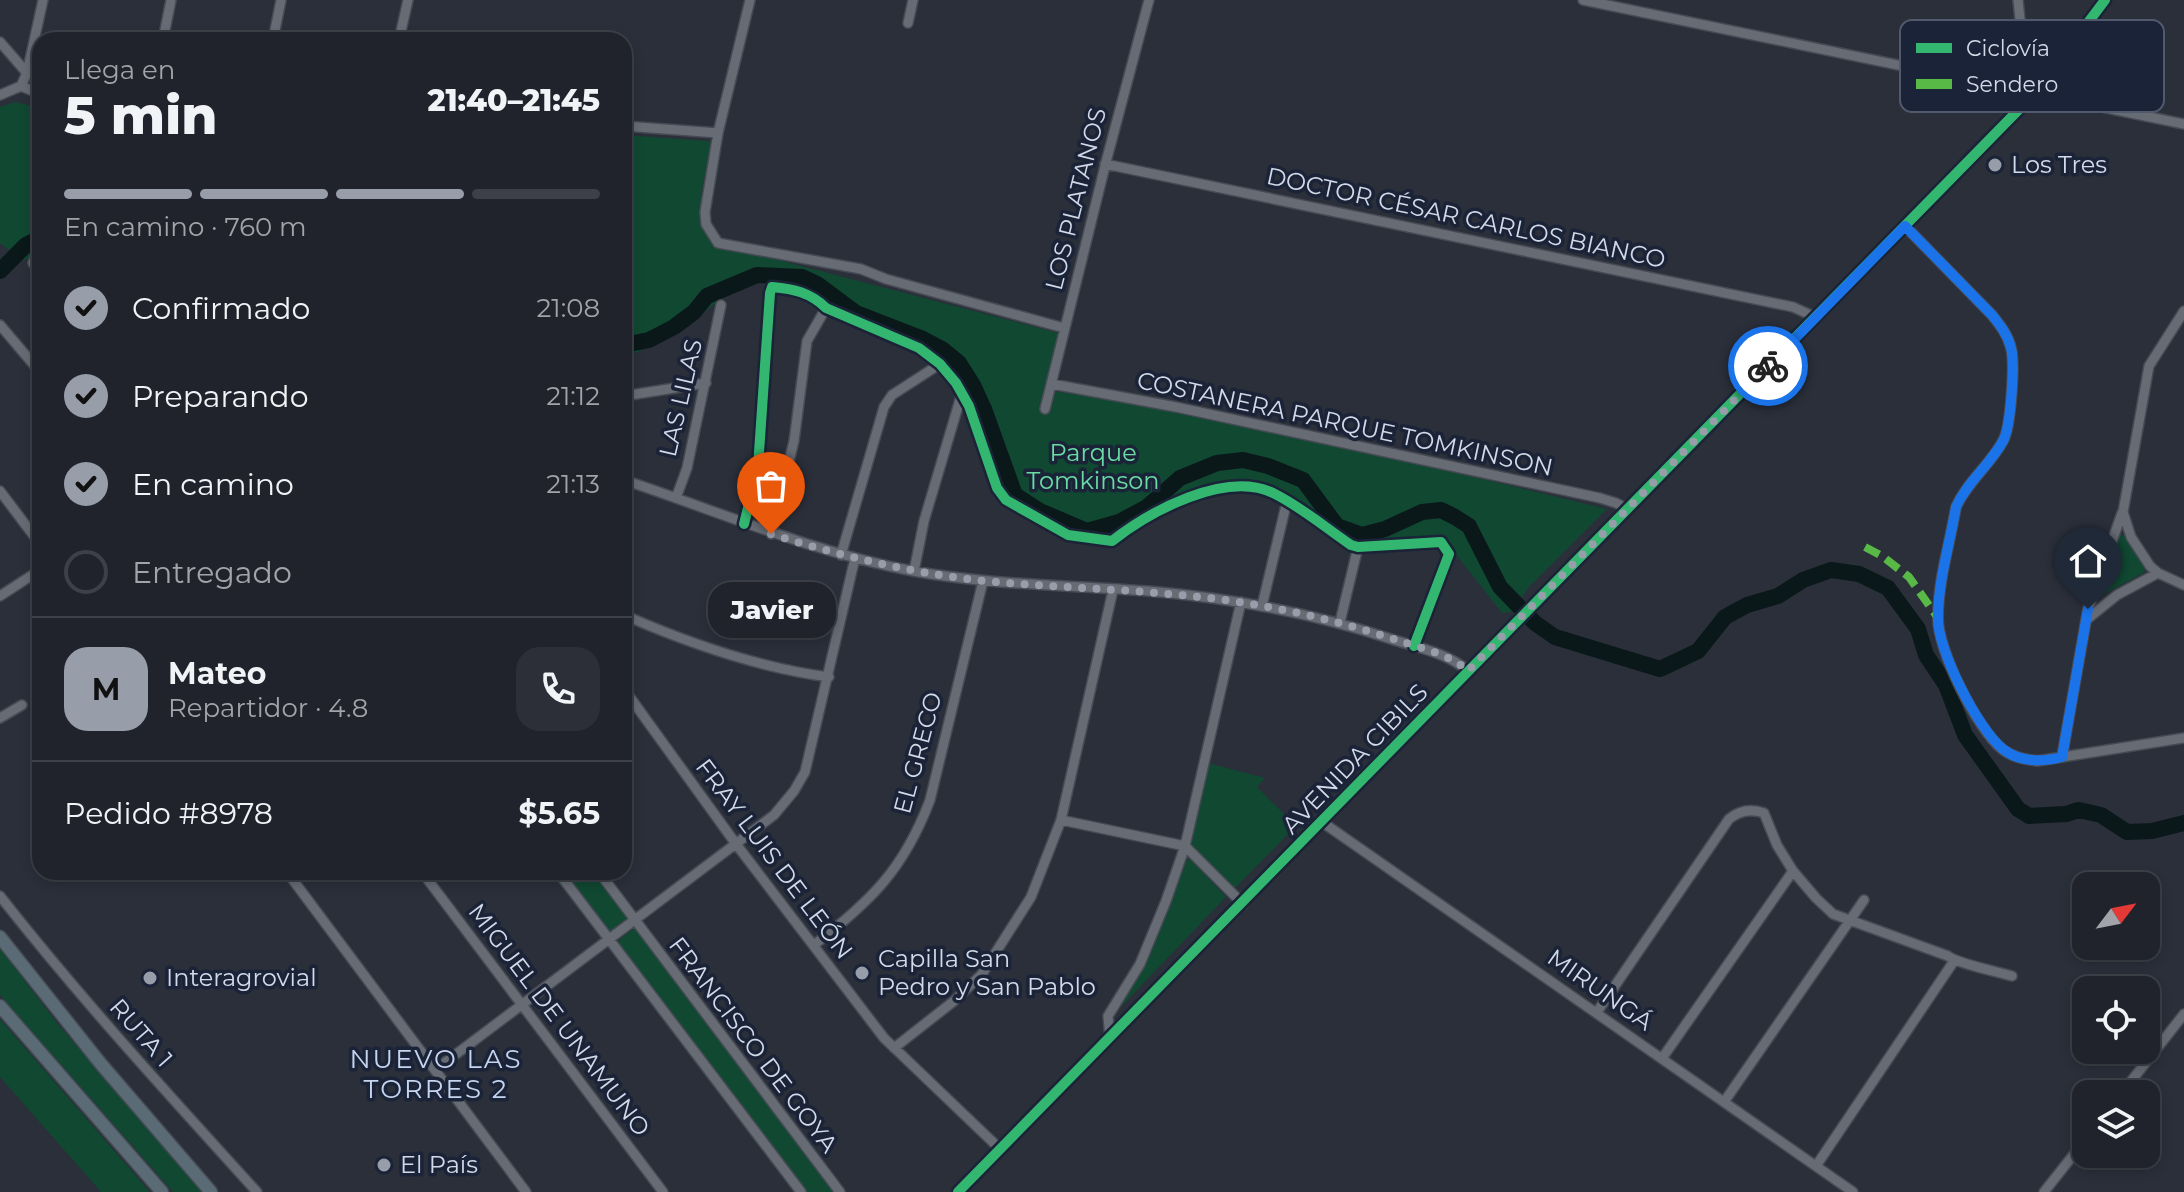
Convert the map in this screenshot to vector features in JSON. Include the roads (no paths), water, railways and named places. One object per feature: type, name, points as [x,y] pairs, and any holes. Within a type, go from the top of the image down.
[{"type":"highway","points":[[0,937],[52,1004],[211,1192]]},
{"type":"highway","points":[[0,1006],[157,1188]]},
{"type":"highway","points":[[160,1132],[195,1161],[223,1192]]},
{"type":"street","points":[[36,32],[43,0]]},
{"type":"street","points":[[165,32],[171,0]]},
{"type":"street","points":[[275,32],[281,0]]},
{"type":"street","points":[[401,32],[408,0]]},
{"type":"street","points":[[750,0],[718,133],[705,212],[706,224],[718,243],[861,269],[886,279],[1064,328]]},
{"type":"street","points":[[908,23],[913,0]]},
{"type":"street","name":"LOS PLATANOS","points":[[1045,409],[1149,0]]},
{"type":"street","points":[[1583,0],[1900,65]]},
{"type":"street","points":[[2018,0],[2020,20]]},
{"type":"street","name":"AVENIDA CIBILS","points":[[2090,20],[2105,0]]},
{"type":"street","points":[[0,42],[27,73]]},
{"type":"street","points":[[0,95],[21,86],[32,50]]},
{"type":"street","points":[[21,86],[32,91]]},
{"type":"street","name":"AVENIDA CIBILS","points":[[958,1192],[2016,112]]},
{"type":"street","points":[[2126,112],[2184,124]]},
{"type":"street","points":[[632,127],[718,133]]},
{"type":"street","name":"DOCTOR CÉSAR CARLOS BIANCO","points":[[1105,164],[1793,307],[1815,317]]},
{"type":"street","points":[[1905,226],[2002,328],[2011,346],[2009,427],[2003,442],[1964,491],[1956,507],[1938,618],[1939,638],[1945,653],[1984,729],[2002,749],[2022,759],[2037,761],[2184,738]]},
{"type":"street","points":[[744,524],[758,467],[768,305],[772,287],[806,293],[826,308],[919,348],[940,364],[962,393],[979,431],[997,488],[1006,500],[1068,535],[1112,541],[1164,508],[1222,489],[1258,489],[1287,501],[1351,545],[1436,541],[1445,544],[1449,554],[1414,646]]},
{"type":"street","name":"LAS LILAS","points":[[676,498],[687,468],[721,305]]},
{"type":"street","points":[[771,534],[794,441],[807,341],[826,308]]},
{"type":"street","points":[[2062,757],[2093,590],[2123,512],[2149,366],[2184,311]]},
{"type":"street","points":[[4,329],[32,362]]},
{"type":"street","points":[[841,555],[884,407],[892,395],[940,364]]},
{"type":"street","points":[[632,395],[706,383]]},
{"type":"street","name":"COSTANERA PARQUE TOMKINSON","points":[[1052,384],[1176,407],[1600,498],[1628,509]]},
{"type":"street","points":[[914,571],[924,521],[962,393]]},
{"type":"street","points":[[632,483],[771,534],[841,555],[914,571],[983,581],[1241,602],[1340,622],[1452,659],[1468,671]]},
{"type":"street","points":[[0,491],[32,533]]},
{"type":"street","points":[[1262,606],[1287,501]]},
{"type":"street","points":[[2123,512],[2137,548],[2158,573],[2184,585]]},
{"type":"street","points":[[1340,622],[1358,547]]},
{"type":"street","points":[[435,1070],[774,815],[805,772],[855,558]]},
{"type":"street","points":[[2086,620],[2117,595],[2158,573]]},
{"type":"street","points":[[0,596],[32,575]]},
{"type":"street","name":"EL GRECO","points":[[814,945],[875,895],[918,830],[930,800],[983,581]]},
{"type":"street","points":[[894,1048],[954,1001],[982,974],[1031,897],[1061,820],[1113,590]]},
{"type":"street","points":[[1110,1038],[1108,1016],[1140,964],[1185,846],[1241,602]]},
{"type":"street","points":[[632,618],[734,655],[803,674],[829,677]]},
{"type":"street","name":"FRAY LUIS DE LEÓN","points":[[632,700],[736,844],[894,1048],[1000,1149]]},
{"type":"street","points":[[0,718],[22,705]]},
{"type":"street","points":[[1597,1012],[1729,819],[1749,810],[1764,813],[1777,845],[1793,871],[1833,914],[1948,956],[1954,961],[2012,976]]},
{"type":"street","points":[[1061,820],[1185,846],[1243,904]]},
{"type":"street","name":"MIRUNGÁ","points":[[1322,822],[1853,1192]]},
{"type":"street","points":[[1663,1057],[1793,871]]},
{"type":"street","points":[[293,880],[526,1192]]},
{"type":"street","name":"MIGUEL DE UNAMUNO","points":[[428,880],[663,1192]]},
{"type":"street","name":"FRANCISCO DE GOYA","points":[[564,880],[801,1192]]},
{"type":"street","name":"FRANCISCO DE GOYA","points":[[605,880],[840,1192]]},
{"type":"street","name":"RUTA 1","points":[[0,896],[129,1050],[257,1192]]},
{"type":"street","points":[[1724,1102],[1864,900]]},
{"type":"street","points":[[1816,1166],[1954,961]]},
{"type":"street","points":[[2132,1080],[2184,1014]]},
{"type":"street","points":[[2044,1192],[2072,1157]]},
{"type":"waterway","points":[[0,271],[32,242]]},
{"type":"waterway","points":[[632,343],[649,340],[674,327],[694,312],[707,296],[757,275],[802,277],[817,284],[856,313],[923,339],[959,363],[984,409],[1015,495],[1040,511],[1087,531],[1119,522],[1147,507],[1180,478],[1217,463],[1243,460],[1303,480],[1337,526],[1362,535],[1385,529],[1422,512],[1441,510],[1469,526],[1500,587],[1535,623],[1555,637],[1660,669],[1698,651],[1725,617],[1747,605],[1778,596],[1803,580],[1831,570],[1859,574],[1888,588],[1918,629],[1926,655],[1946,685],[1965,735],[2018,809],[2029,816],[2066,814],[2079,810],[2101,815],[2127,832],[2152,831],[2184,823]]},
{"type":"place","name":"Los Tres","points":[[1995,165]]},
{"type":"place","name":"Javier","points":[[771,534]]},
{"type":"place","name":"Capilla San Pedro y San Pablo","points":[[862,973]]},
{"type":"place","name":"Interagrovial","points":[[150,978]]},
{"type":"place","name":"El País","points":[[384,1165]]},
{"type":"district","name":"NUEVO LAS TORRES 2","points":[[436,1074]]},
{"type":"park label","name":"Parque Tomkinson","points":[[1093,467]]}]
